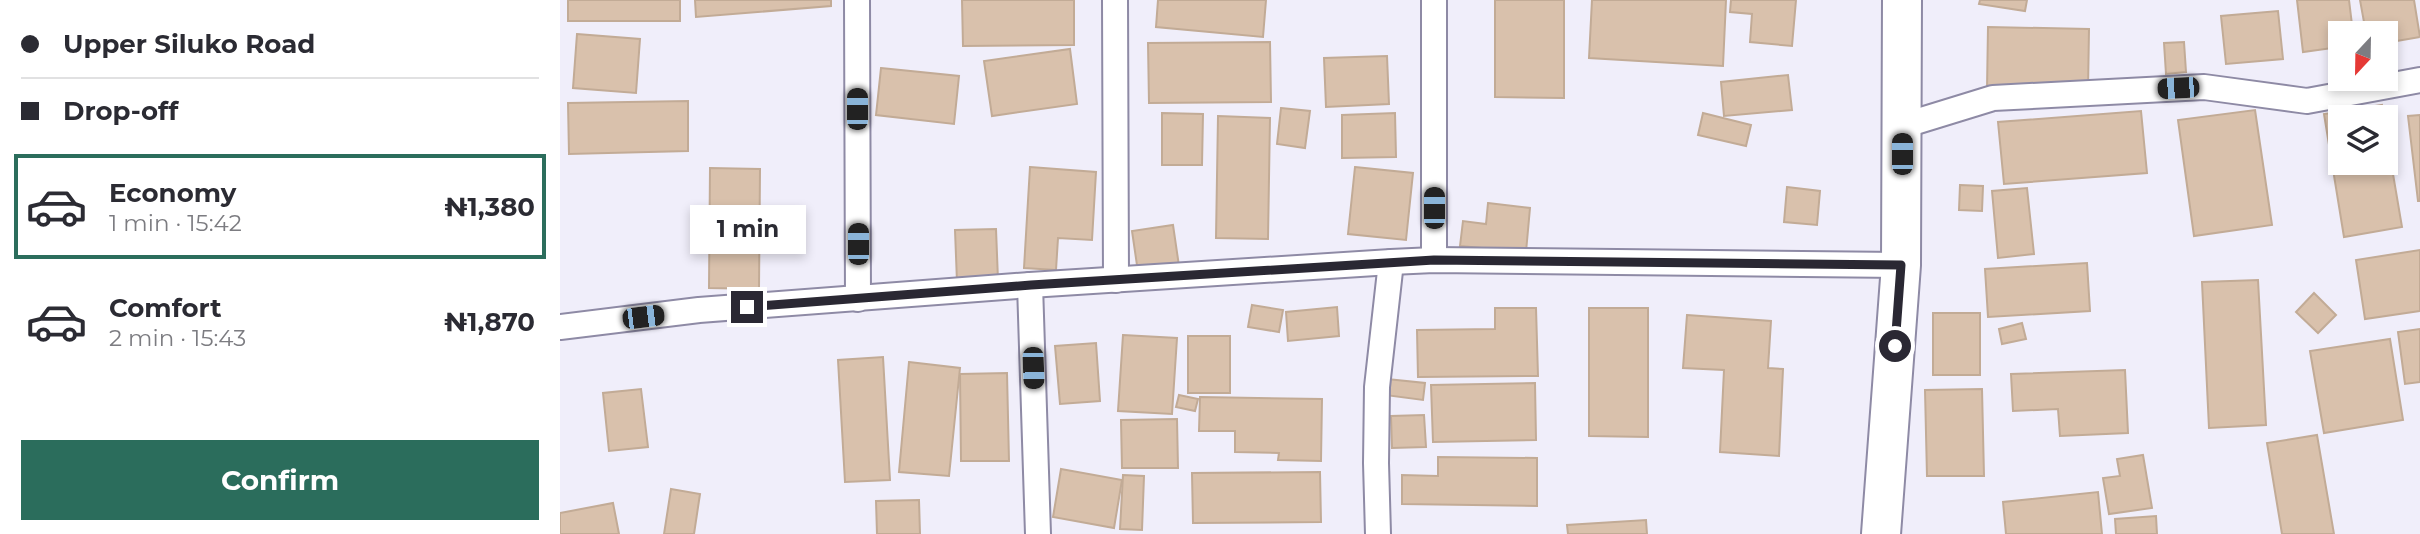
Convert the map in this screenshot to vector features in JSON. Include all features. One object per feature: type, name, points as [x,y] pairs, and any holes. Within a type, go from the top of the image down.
[{"type":"main road","points":[[1881,534],[1901,265],[1902,0]]},
{"type":"street","points":[[857,0],[858,299]]},
{"type":"street","points":[[1115,0],[1116,281]]},
{"type":"street","points":[[1434,0],[1434,260]]},
{"type":"street","points":[[1902,126],[1993,98],[2204,87],[2307,101],[2420,80]]},
{"type":"street","points":[[560,327],[699,310],[1031,285],[1434,260],[1901,265]]},
{"type":"street","points":[[1378,534],[1377,387],[1391,262]]},
{"type":"street","points":[[1031,285],[1038,534]]},
{"type":"building","points":[[568,0],[680,0],[680,21],[568,21]]},
{"type":"building","points":[[695,0],[831,0],[831,6],[696,17]]},
{"type":"building","points":[[962,0],[1074,0],[1074,45],[963,46]]},
{"type":"building","points":[[1158,0],[1266,0],[1263,37],[1156,27]]},
{"type":"building","points":[[1495,0],[1564,0],[1564,98],[1495,97]]},
{"type":"building","points":[[1592,0],[1726,0],[1723,66],[1589,58]]},
{"type":"building","points":[[1731,0],[1796,0],[1792,46],[1750,42],[1752,14],[1730,12]]},
{"type":"building","points":[[1980,0],[2027,0],[2025,11],[1979,4]]},
{"type":"building","points":[[2297,0],[2349,0],[2352,21],[2328,21],[2328,49],[2303,52]]},
{"type":"building","points":[[2360,0],[2414,0],[2420,37],[2398,41],[2398,21],[2364,21]]},
{"type":"building","points":[[2278,11],[2283,59],[2226,64],[2221,16]]},
{"type":"building","points":[[1988,27],[2089,29],[2088,91],[1987,90]]},
{"type":"building","points":[[577,34],[640,39],[636,93],[573,88]]},
{"type":"building","points":[[1270,42],[1271,102],[1149,103],[1148,43]]},
{"type":"building","points":[[2184,42],[2186,72],[2166,74],[2164,43]]},
{"type":"building","points":[[1070,49],[1077,104],[992,116],[984,61]]},
{"type":"building","points":[[1387,56],[1389,104],[1326,107],[1324,58]]},
{"type":"building","points":[[881,68],[959,76],[954,124],[876,115]]},
{"type":"building","points":[[1788,75],[1792,110],[1724,116],[1721,82]]},
{"type":"building","points":[[688,101],[688,151],[569,154],[568,103]]},
{"type":"building","points":[[1281,108],[1310,111],[1305,148],[1277,144]]},
{"type":"building","points":[[2255,110],[2272,225],[2194,236],[2178,120]]},
{"type":"building","points":[[2141,111],[2147,173],[2004,184],[1998,122]]},
{"type":"building","points":[[1162,113],[1203,114],[1202,165],[1162,165]]},
{"type":"building","points":[[1395,113],[1396,157],[1342,158],[1342,115]]},
{"type":"building","points":[[1703,113],[1751,125],[1746,146],[1698,135]]},
{"type":"building","points":[[2328,113],[2328,139],[2324,114]]},
{"type":"building","points":[[2420,115],[2420,201],[2418,201],[2408,116]]},
{"type":"building","points":[[1218,116],[1270,118],[1268,239],[1216,238]]},
{"type":"building","points":[[1030,167],[1096,172],[1092,240],[1058,238],[1056,270],[1024,268]]},
{"type":"building","points":[[1355,167],[1413,173],[1406,240],[1348,234]]},
{"type":"building","points":[[710,168],[760,169],[759,289],[709,288]]},
{"type":"building","points":[[2334,175],[2393,175],[2402,227],[2344,237]]},
{"type":"building","points":[[1960,185],[1983,186],[1982,211],[1959,210]]},
{"type":"building","points":[[1787,187],[1820,191],[1817,225],[1784,222]]},
{"type":"building","points":[[2027,188],[2034,254],[1998,258],[1992,191]]},
{"type":"building","points":[[1488,203],[1530,208],[1526,252],[1460,246],[1463,221],[1486,224]]},
{"type":"building","points":[[1173,225],[1179,266],[1138,272],[1132,231]]},
{"type":"building","points":[[996,229],[998,280],[957,282],[955,230]]},
{"type":"building","points":[[2420,250],[2420,311],[2365,319],[2356,260]]},
{"type":"building","points":[[2087,263],[2090,311],[1988,317],[1985,269]]},
{"type":"building","points":[[2258,280],[2266,425],[2209,428],[2202,282]]},
{"type":"building","points":[[2314,293],[2336,315],[2318,333],[2296,312]]},
{"type":"building","points":[[1252,305],[1283,310],[1279,332],[1248,327]]},
{"type":"building","points":[[1337,307],[1339,336],[1288,341],[1286,312]]},
{"type":"building","points":[[1495,308],[1536,308],[1538,376],[1418,377],[1417,330],[1495,329]]},
{"type":"building","points":[[1589,308],[1648,308],[1648,437],[1589,436]]},
{"type":"building","points":[[1933,313],[1980,313],[1980,375],[1933,375]]},
{"type":"building","points":[[1687,315],[1771,321],[1768,368],[1783,369],[1779,456],[1720,452],[1724,370],[1683,368]]},
{"type":"building","points":[[2022,323],[2026,339],[2002,344],[1999,329]]},
{"type":"building","points":[[2420,329],[2420,382],[2405,384],[2398,332]]},
{"type":"building","points":[[1123,335],[1177,338],[1172,414],[1118,411]]},
{"type":"building","points":[[1188,336],[1230,336],[1230,393],[1188,393]]},
{"type":"building","points":[[2390,339],[2403,420],[2324,433],[2310,351]]},
{"type":"building","points":[[1096,343],[1100,401],[1060,404],[1055,346]]},
{"type":"building","points":[[883,357],[890,480],[845,482],[838,360]]},
{"type":"building","points":[[909,362],[960,368],[949,476],[899,472]]},
{"type":"building","points":[[2125,370],[2128,433],[2060,436],[2058,409],[2013,411],[2011,374]]},
{"type":"building","points":[[1007,373],[1009,461],[961,461],[960,374]]},
{"type":"building","points":[[1387,379],[1425,383],[1423,400],[1385,395]]},
{"type":"building","points":[[1535,383],[1536,440],[1433,442],[1431,385]]},
{"type":"building","points":[[641,389],[648,447],[609,451],[603,393]]},
{"type":"building","points":[[1982,389],[1984,476],[1927,476],[1925,390]]},
{"type":"building","points":[[1179,395],[1198,399],[1195,411],[1176,407]]},
{"type":"building","points":[[1200,397],[1322,399],[1321,461],[1278,460],[1279,453],[1235,452],[1235,431],[1199,431]]},
{"type":"building","points":[[1424,415],[1426,447],[1392,448],[1391,416]]},
{"type":"building","points":[[1177,419],[1178,468],[1122,468],[1121,420]]},
{"type":"building","points":[[2317,435],[2334,534],[2282,534],[2267,443]]},
{"type":"building","points":[[2143,455],[2152,508],[2109,514],[2103,478],[2120,476],[2117,459]]},
{"type":"building","points":[[1438,457],[1537,458],[1537,506],[1402,504],[1402,475],[1438,476]]},
{"type":"building","points":[[1061,469],[1122,480],[1114,528],[1053,517]]},
{"type":"building","points":[[1320,472],[1321,522],[1193,523],[1192,473]]},
{"type":"building","points":[[1123,475],[1144,476],[1142,530],[1120,529]]},
{"type":"building","points":[[671,489],[700,494],[694,534],[664,534]]},
{"type":"building","points":[[2098,492],[2102,534],[2006,534],[2003,502]]},
{"type":"building","points":[[919,500],[920,534],[877,534],[876,501]]},
{"type":"building","points":[[613,503],[619,534],[560,534],[560,513]]},
{"type":"building","points":[[2156,516],[2157,534],[2116,534],[2115,519]]},
{"type":"building","points":[[1646,520],[1647,534],[1568,534],[1567,525]]},
{"type":"route","points":[[747,307],[1031,285],[1434,260],[1901,265],[1895,346]]}]
